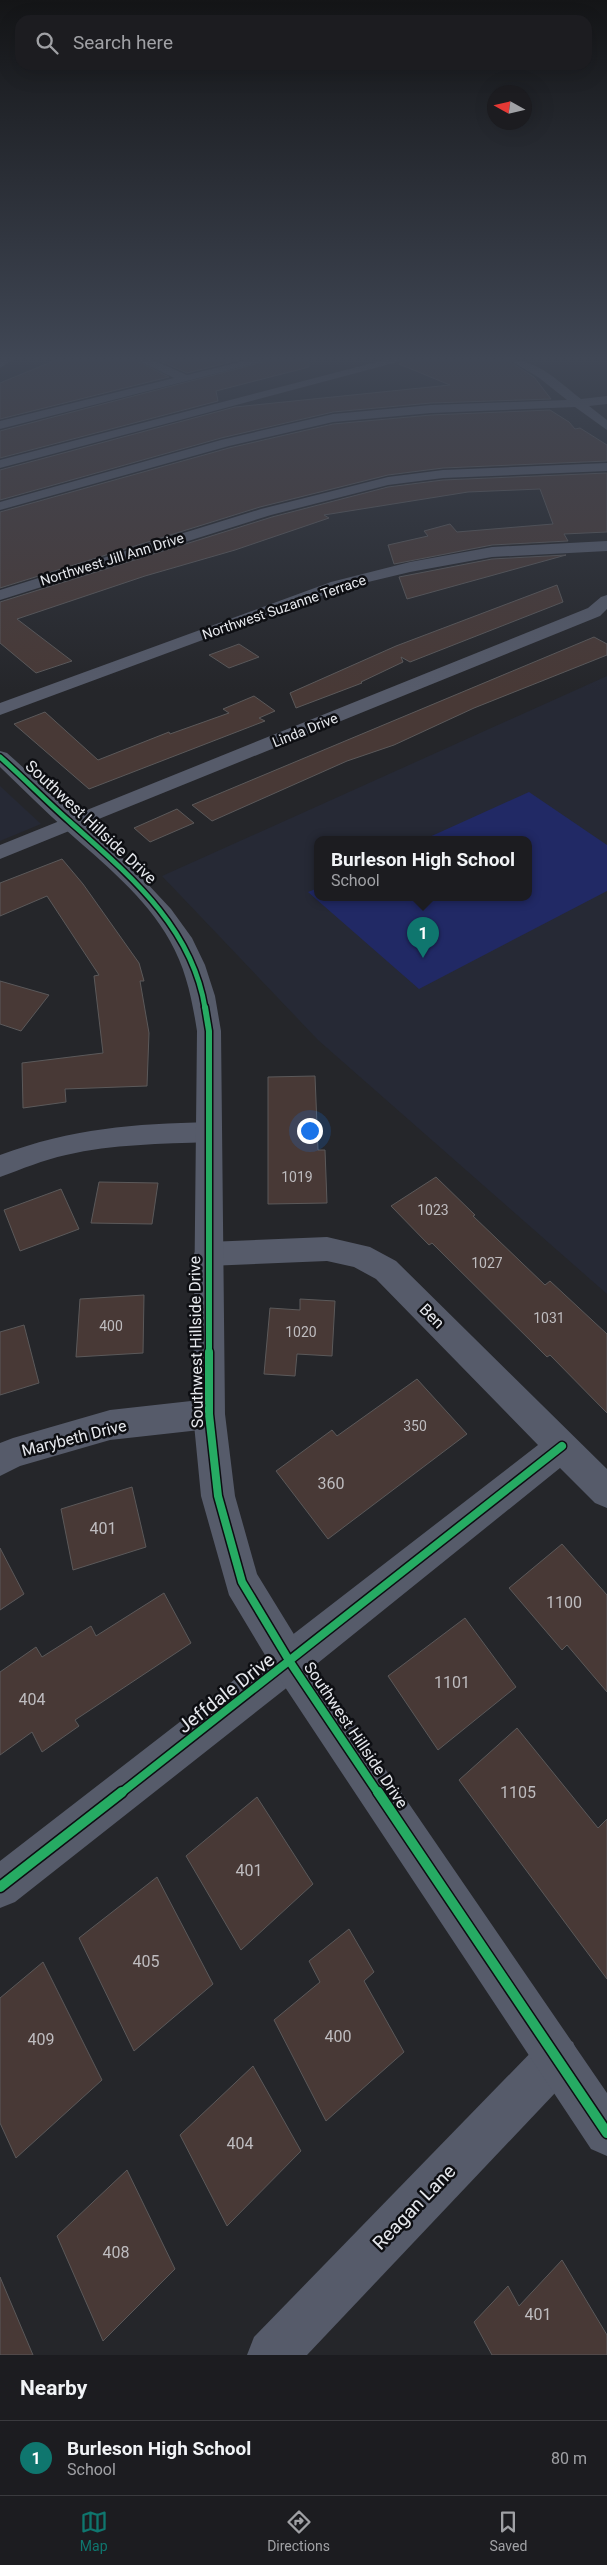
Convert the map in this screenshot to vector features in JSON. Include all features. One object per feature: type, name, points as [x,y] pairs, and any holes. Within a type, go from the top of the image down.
[{"type":"street","points":[[0,506],[130,470]]},
{"type":"street","name":"Northwest Jill Ann Drive","points":[[0,595],[256,515],[388,480],[443,474],[539,470]]},
{"type":"street","name":"Northwest Suzanne Terrace","points":[[0,709],[337,585],[410,566],[492,552],[607,546]]},
{"type":"street","name":"Linda Drive","points":[[0,853],[594,612],[607,600]]},
{"type":"street","name":"Southwest Hillside Drive","points":[[0,757],[141,885],[177,930],[192,960],[207,1010],[209,1414],[218,1496],[242,1582],[290,1662],[607,2133]]},
{"type":"street","points":[[0,1166],[48,1149],[91,1140],[135,1135],[209,1132]]},
{"type":"street","name":"Ben","points":[[208,1254],[328,1250],[360,1256],[386,1270],[607,1492]]},
{"type":"street","name":"Marybeth Drive","points":[[0,1460],[13,1453],[110,1425],[209,1414]]},
{"type":"street","name":"Jeffdale Drive","points":[[0,1887],[290,1662],[562,1446]]},
{"type":"street","name":"Reagan Lane","points":[[272,2355],[556,2058]]},
{"type":"shaded area","points":[[607,676],[607,1294],[318,1040],[162,876]]},
{"type":"shaded area","points":[[0,786],[41,824],[0,841]]},
{"type":"shaded area","points":[[529,792],[607,845],[607,891],[419,989],[318,901],[532,901],[532,836],[432,836]]},
{"type":"shaded area","points":[[314,890],[314,897],[308,892]]},
{"type":"building","points":[[0,470],[107,470],[0,500]]},
{"type":"building","points":[[151,470],[428,470],[388,475],[260,507],[0,588],[0,512]]},
{"type":"building","points":[[607,473],[607,532],[564,534],[568,541],[492,545],[394,564],[388,545],[428,536],[424,531],[450,524],[457,532],[553,524],[540,489],[468,492],[324,515],[329,518],[17,619],[72,661],[36,673],[0,643],[0,602],[272,517],[388,487],[443,480]]},
{"type":"building","points":[[566,555],[407,599],[399,577],[492,559]]},
{"type":"building","points":[[557,585],[563,602],[410,662],[401,657],[403,662],[362,683],[296,708],[290,693],[396,646]]},
{"type":"building","points":[[594,637],[607,644],[607,655],[474,708],[394,745],[347,761],[212,821],[192,805]]},
{"type":"building","points":[[239,644],[259,657],[229,668],[209,655]]},
{"type":"building","points":[[254,696],[275,711],[259,718],[265,721],[89,789],[14,724],[45,712],[98,760],[169,732],[170,734],[229,713],[223,709]]},
{"type":"building","points":[[177,809],[194,823],[150,842],[134,828]]},
{"type":"building","points":[[62,859],[83,884],[139,963],[144,981],[140,981],[149,1033],[147,1086],[65,1089],[66,1102],[23,1108],[22,1063],[103,1053],[94,976],[99,975],[47,896],[0,916],[0,883]]},
{"type":"building","points":[[0,981],[49,995],[21,1031],[0,1024]]},
{"type":"building","points":[[315,1076],[318,1150],[325,1150],[327,1203],[268,1204],[268,1077]]},
{"type":"building","points":[[436,1177],[475,1215],[473,1216],[545,1285],[550,1281],[607,1334],[607,1413],[550,1355],[547,1357],[432,1243],[429,1245],[391,1206]]},
{"type":"building","points":[[99,1182],[158,1183],[152,1224],[91,1223]]},
{"type":"building","points":[[61,1189],[79,1229],[20,1251],[4,1210]]},
{"type":"building","points":[[144,1295],[143,1353],[76,1357],[80,1299]]},
{"type":"building","points":[[300,1299],[335,1301],[332,1356],[297,1354],[295,1376],[264,1374],[270,1308],[300,1310]]},
{"type":"building","points":[[24,1325],[39,1383],[0,1395],[0,1332]]},
{"type":"building","points":[[417,1379],[467,1434],[328,1539],[276,1471],[332,1430],[337,1436]]},
{"type":"building","points":[[132,1487],[146,1547],[73,1570],[61,1509]]},
{"type":"building","points":[[562,1544],[607,1595],[607,1692],[567,1645],[562,1650],[509,1588]]},
{"type":"building","points":[[0,1548],[24,1594],[0,1610]]},
{"type":"building","points":[[164,1593],[191,1643],[75,1720],[79,1726],[42,1752],[32,1732],[0,1755],[0,1672],[36,1647],[42,1657],[91,1626],[96,1636]]},
{"type":"building","points":[[465,1618],[516,1687],[438,1750],[388,1676]]},
{"type":"building","points":[[517,1728],[598,1828],[607,1819],[607,1979],[459,1780]]},
{"type":"building","points":[[257,1797],[313,1884],[241,1950],[186,1856]]},
{"type":"building","points":[[157,1877],[213,1984],[134,2051],[79,1938]]},
{"type":"building","points":[[349,1929],[374,1972],[364,1981],[404,2052],[326,2121],[274,2020],[320,1982],[309,1961]]},
{"type":"building","points":[[43,1962],[102,2080],[16,2158],[0,2123],[0,1998]]},
{"type":"building","points":[[253,2066],[301,2151],[227,2226],[180,2135]]},
{"type":"building","points":[[127,2170],[175,2269],[103,2341],[57,2236]]},
{"type":"building","points":[[562,2260],[607,2335],[607,2355],[492,2355],[474,2322],[508,2286],[519,2306]]},
{"type":"building","points":[[0,2277],[33,2355],[0,2355]]},
{"type":"cycle path","points":[[0,757],[144,891],[180,938],[194,965],[203,996],[209,1031],[209,1414],[218,1496],[242,1582],[290,1662],[607,2133]]},
{"type":"cycle path","points":[[0,1887],[290,1662],[562,1446]]},
{"type":"place","name":"Burleson High School","points":[[423,958]]}]
